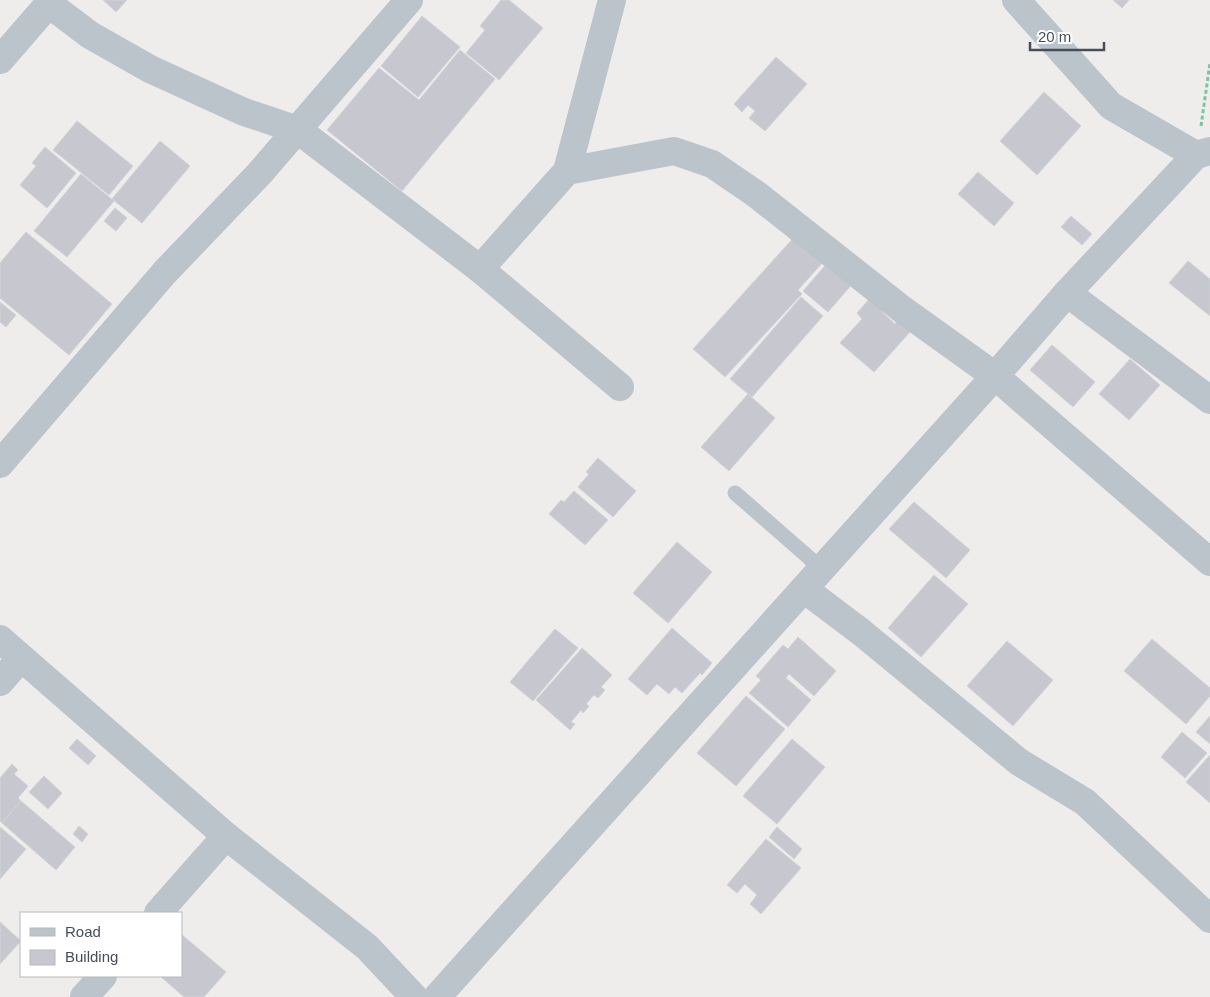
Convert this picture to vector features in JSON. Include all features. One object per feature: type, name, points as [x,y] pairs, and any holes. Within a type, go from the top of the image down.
[{"type":"street","points":[[0,464],[165,272],[298,130],[409,0]]},
{"type":"street","points":[[480,269],[567,171],[612,0]]},
{"type":"street","points":[[437,997],[995,376],[1067,293],[1203,153],[1111,106],[1016,0]]},
{"type":"street","points":[[0,60],[50,2],[90,35],[150,69],[244,112],[298,130],[480,269],[620,387]]},
{"type":"street","points":[[567,171],[674,151],[712,164],[756,194],[903,310],[995,376],[1210,562]]},
{"type":"street","points":[[1067,293],[1210,400]]},
{"type":"street","points":[[813,579],[861,632],[1019,762],[1085,802],[1210,919]]},
{"type":"street","points":[[0,639],[226,836],[367,947],[414,997]]},
{"type":"street","points":[[0,682],[21,658]]},
{"type":"street","points":[[159,912],[226,836]]},
{"type":"street","points":[[84,997],[102,977]]},
{"type":"lane","points":[[736,493],[813,579]]},
{"type":"path","points":[[1203,153],[1210,63]]},
{"type":"building","points":[[103,0],[127,0],[116,12]]},
{"type":"building","points":[[501,0],[509,0],[543,28],[499,80],[466,53],[485,30],[480,26]]},
{"type":"building","points":[[1113,0],[1129,0],[1122,8]]},
{"type":"building","points":[[422,16],[460,47],[418,97],[381,66]]},
{"type":"building","points":[[460,50],[495,79],[402,191],[327,130],[379,68],[419,100]]},
{"type":"building","points":[[776,57],[807,84],[765,131],[749,118],[755,111],[748,105],[742,112],[734,104]]},
{"type":"building","points":[[1044,92],[1081,126],[1037,175],[1000,141]]},
{"type":"building","points":[[77,121],[133,166],[109,195],[53,150]]},
{"type":"building","points":[[160,141],[190,166],[142,223],[112,199]]},
{"type":"building","points":[[45,147],[76,173],[47,208],[20,185],[36,166],[32,163]]},
{"type":"building","points":[[978,172],[1014,203],[994,226],[958,194]]},
{"type":"building","points":[[81,174],[114,201],[67,257],[34,231]]},
{"type":"building","points":[[115,208],[127,218],[116,231],[104,221]]},
{"type":"building","points":[[1071,216],[1092,234],[1082,245],[1061,227]]},
{"type":"building","points":[[26,232],[112,304],[69,355],[0,298],[0,263]]},
{"type":"building","points":[[796,235],[825,260],[798,290],[802,294],[725,377],[693,349]]},
{"type":"building","points":[[829,261],[854,282],[828,312],[803,291]]},
{"type":"building","points":[[1188,261],[1210,279],[1210,316],[1169,283]]},
{"type":"building","points":[[801,297],[823,316],[752,397],[730,379]]},
{"type":"building","points":[[871,297],[884,308],[881,311],[895,324],[898,320],[910,332],[874,372],[840,343],[862,319],[857,313]]},
{"type":"building","points":[[0,302],[16,315],[6,327],[0,322]]},
{"type":"building","points":[[1052,345],[1095,382],[1073,407],[1030,370]]},
{"type":"building","points":[[1130,359],[1160,385],[1129,420],[1099,394]]},
{"type":"building","points":[[748,394],[775,418],[729,471],[701,447]]},
{"type":"building","points":[[598,458],[636,491],[613,517],[578,487],[589,474],[586,472]]},
{"type":"building","points":[[574,491],[608,520],[585,545],[549,514],[561,500],[564,502]]},
{"type":"building","points":[[914,502],[970,550],[946,578],[889,529]]},
{"type":"building","points":[[677,542],[712,572],[668,623],[633,593]]},
{"type":"building","points":[[934,575],[968,604],[921,657],[888,628]]},
{"type":"building","points":[[672,628],[712,663],[682,693],[675,687],[669,694],[657,684],[647,695],[628,679]]},
{"type":"building","points":[[555,629],[578,648],[533,701],[510,682]]},
{"type":"building","points":[[798,637],[836,671],[814,696],[789,674],[786,678],[811,700],[788,727],[749,693],[761,680],[756,676],[783,645],[788,649]]},
{"type":"building","points":[[1152,639],[1210,688],[1210,696],[1186,724],[1124,671]]},
{"type":"building","points":[[1007,641],[1053,680],[1013,726],[967,686]]},
{"type":"building","points":[[582,648],[612,675],[601,687],[605,690],[598,698],[594,695],[586,704],[589,706],[583,713],[581,710],[571,722],[575,724],[570,730],[536,700]]},
{"type":"building","points":[[746,696],[785,729],[736,786],[697,753]]},
{"type":"building","points":[[1210,716],[1210,744],[1196,732]]},
{"type":"building","points":[[1182,732],[1207,753],[1185,778],[1161,757]]},
{"type":"building","points":[[77,739],[96,756],[88,765],[69,748]]},
{"type":"building","points":[[792,739],[825,767],[777,824],[743,796]]},
{"type":"building","points":[[1210,755],[1210,803],[1186,782]]},
{"type":"building","points":[[12,764],[18,770],[14,774],[28,786],[18,798],[21,801],[2,823],[0,821],[0,778]]},
{"type":"building","points":[[44,776],[62,793],[48,809],[29,792]]},
{"type":"building","points":[[21,801],[75,847],[56,870],[2,823]]},
{"type":"building","points":[[79,826],[88,834],[82,842],[73,834]]},
{"type":"building","points":[[0,827],[26,849],[0,879]]},
{"type":"building","points":[[777,827],[802,849],[794,859],[769,837]]},
{"type":"building","points":[[766,839],[801,868],[761,914],[750,904],[757,895],[745,884],[737,893],[727,885]]},
{"type":"building","points":[[0,922],[20,942],[0,964]]},
{"type":"building","points":[[182,935],[226,972],[204,997],[184,997],[161,977],[182,977]]}]
